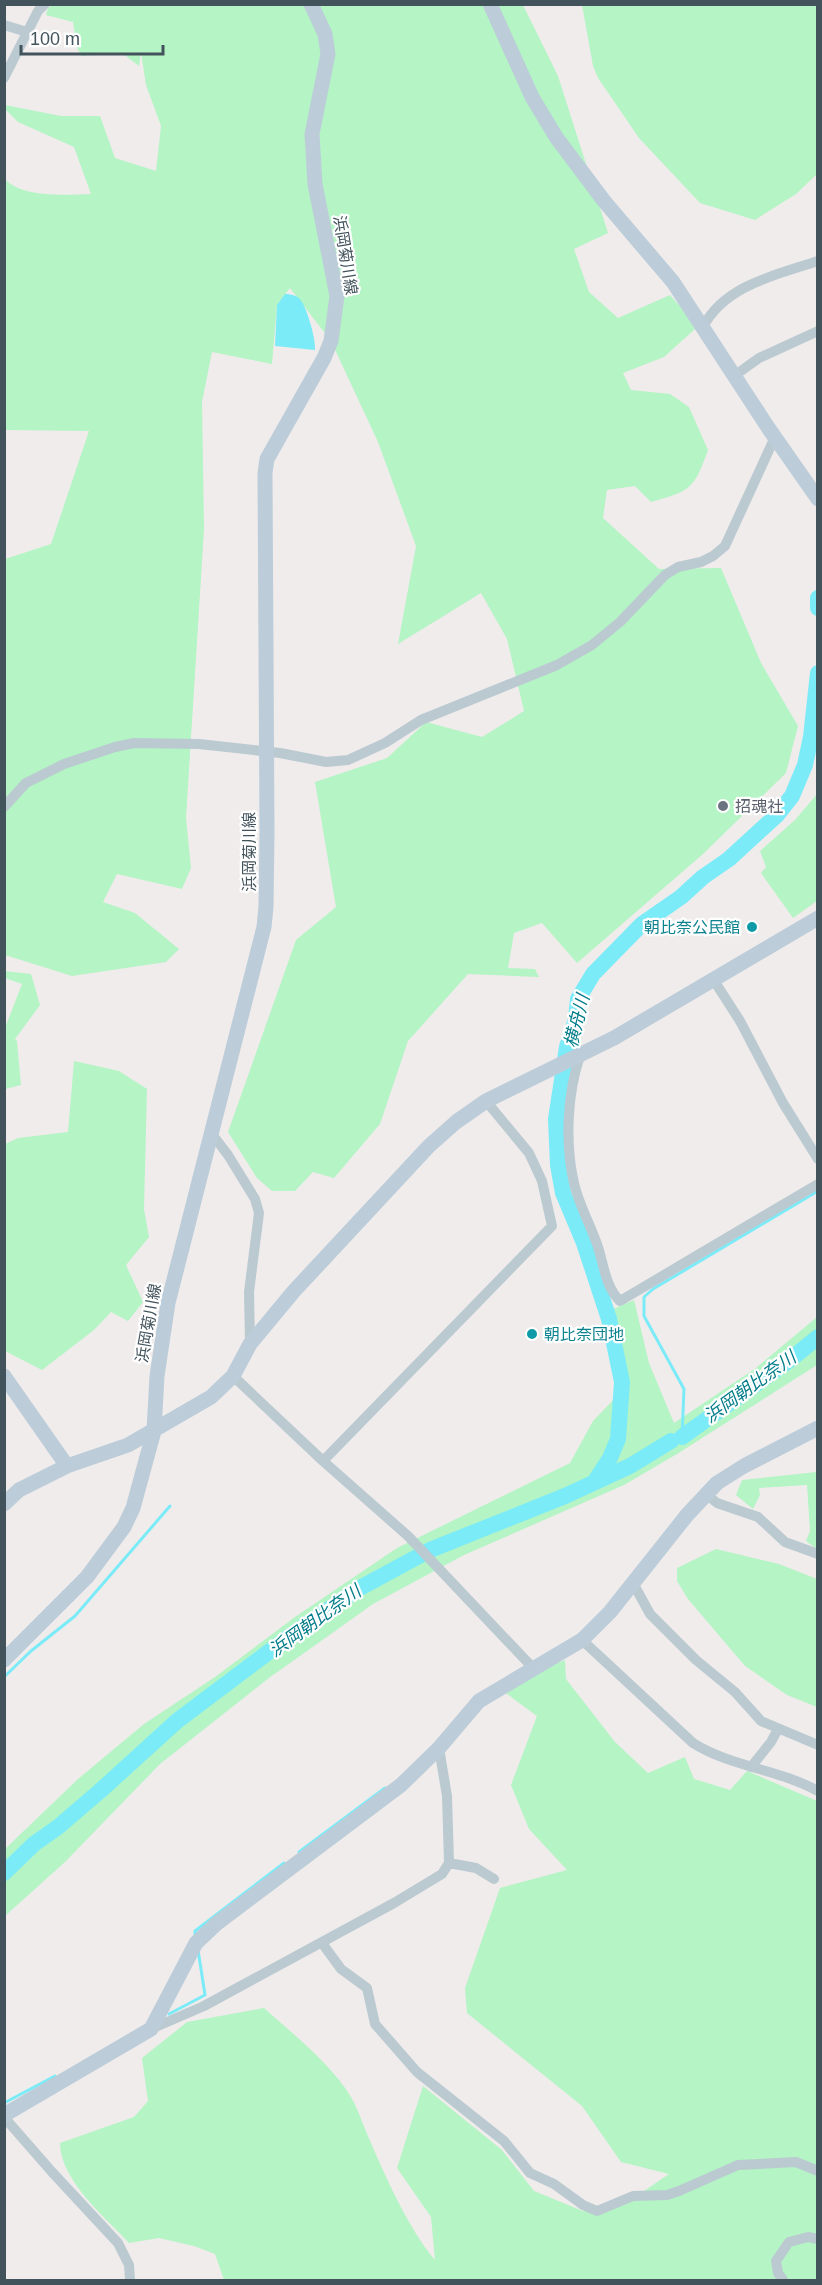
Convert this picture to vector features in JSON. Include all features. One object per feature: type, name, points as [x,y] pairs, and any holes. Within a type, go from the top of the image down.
[{"type":"street","points":[[4,78],[38,11],[45,4]]},
{"type":"street","name":"浜岡菊川線","points":[[4,1659],[87,1577],[124,1527],[133,1508],[144,1476],[154,1431],[157,1376],[168,1303],[264,927],[267,890],[265,492],[267,459],[324,358],[331,340],[337,296],[315,184],[312,134],[328,54],[325,34],[311,4]]},
{"type":"street","points":[[490,4],[532,98],[556,137],[604,201],[673,282],[818,498]]},
{"type":"street","points":[[4,25],[27,32]]},
{"type":"street","points":[[704,327],[726,298],[745,287],[818,261]]},
{"type":"street","points":[[734,376],[759,358],[818,331]]},
{"type":"street","points":[[4,807],[26,783],[64,764],[134,743],[199,744],[326,762],[348,760],[385,743],[421,720],[557,664],[592,645],[620,622],[665,575],[678,567],[701,562],[725,546],[775,437]]},
{"type":"street","points":[[4,1504],[19,1490],[67,1466],[128,1445],[211,1396],[233,1376],[250,1344],[294,1291],[429,1146],[456,1122],[486,1101],[614,1038],[818,918]]},
{"type":"street","points":[[713,979],[740,1020],[783,1103],[818,1159]]},
{"type":"street","points":[[580,1056],[569,1118],[574,1184],[594,1234],[611,1293],[620,1301],[818,1184]]},
{"type":"street","points":[[323,1461],[552,1226],[542,1181],[529,1154],[486,1101]]},
{"type":"street","points":[[212,1134],[255,1199],[259,1213],[249,1292],[250,1344]]},
{"type":"street","points":[[4,1376],[67,1466]]},
{"type":"street","points":[[233,1376],[323,1461],[408,1536],[533,1668]]},
{"type":"street","points":[[151,2029],[192,1952],[216,1924],[401,1785],[439,1748],[479,1701],[582,1640],[717,1483],[744,1466],[818,1428]]},
{"type":"street","points":[[706,1494],[717,1503],[758,1516],[785,1542],[818,1554]]},
{"type":"street","points":[[633,1583],[650,1614],[696,1660],[735,1692],[761,1721],[818,1745]]},
{"type":"street","points":[[582,1640],[693,1743],[709,1753],[802,1783],[818,1791]]},
{"type":"street","points":[[752,1767],[778,1729]]},
{"type":"street","points":[[130,2280],[129,2265],[118,2242],[52,2172],[4,2116],[151,2029],[204,2006],[322,1943],[442,1874],[449,1863],[447,1796],[439,1748]]},
{"type":"street","points":[[449,1863],[476,1868],[494,1879]]},
{"type":"street","points":[[322,1943],[341,1969],[367,1988],[375,2024],[417,2072],[504,2141],[530,2173],[554,2184],[583,2205],[597,2211],[633,2196],[667,2195],[738,2165],[796,2162],[818,2170]]},
{"type":"street","points":[[783,2280],[778,2273],[776,2261],[789,2242],[808,2237],[818,2239]]},
{"type":"green space","points":[[52,5],[523,5],[558,76],[608,233],[574,249],[589,292],[618,318],[670,295],[684,311],[695,329],[664,357],[623,373],[631,390],[670,394],[689,407],[708,450],[699,473],[683,491],[651,502],[635,486],[607,490],[603,518],[659,569],[721,568],[761,663],[798,726],[786,773],[703,854],[577,963],[542,923],[514,933],[508,968],[535,969],[539,977],[468,974],[408,1041],[380,1124],[334,1178],[313,1172],[295,1191],[272,1191],[257,1178],[228,1132],[296,940],[336,907],[315,782],[387,758],[426,722],[482,737],[524,711],[507,639],[481,593],[398,644],[416,546],[378,442],[331,341],[290,288],[277,305],[272,364],[212,352],[202,402],[204,529],[186,818],[191,868],[182,889],[117,874],[103,902],[135,913],[179,949],[166,962],[72,976],[5,955],[5,559],[51,544],[89,431],[5,430],[4,178],[21,189],[32,192],[57,195],[91,194],[74,147],[18,122],[5,109],[5,105],[61,116],[100,116],[115,158],[156,171],[161,126],[146,85],[141,52],[139,66],[122,53],[82,56],[77,48],[73,22],[46,15],[48,8]]},
{"type":"green space","points":[[582,5],[817,5],[817,174],[796,194],[755,220],[700,203],[639,138],[598,78],[593,66]]},
{"type":"green space","points":[[817,794],[817,901],[793,918],[761,873],[766,867],[760,851],[795,820]]},
{"type":"green space","points":[[5,971],[31,974],[40,1005],[15,1039],[21,1085],[5,1089],[5,1028],[22,984],[5,978]]},
{"type":"green space","points":[[74,1061],[119,1071],[147,1089],[144,1209],[149,1237],[126,1265],[143,1302],[128,1321],[111,1312],[94,1330],[42,1370],[5,1351],[5,1144],[18,1138],[68,1132]]},
{"type":"green space","points":[[634,1300],[649,1363],[674,1423],[756,1368],[817,1317],[817,1365],[624,1485],[464,1555],[373,1604],[269,1678],[160,1764],[65,1862],[5,1916],[5,1849],[78,1779],[144,1724],[215,1677],[295,1617],[397,1548],[570,1463],[593,1421],[619,1394],[611,1310]]},
{"type":"green space","points":[[817,1472],[817,1549],[806,1541],[810,1531],[807,1485],[759,1488],[760,1495],[753,1509],[736,1495],[742,1480]]},
{"type":"green space","points":[[716,1549],[779,1564],[817,1579],[817,1707],[787,1695],[745,1666],[688,1599],[677,1581],[677,1568]]},
{"type":"green space","points":[[565,1660],[566,1679],[615,1742],[648,1773],[685,1757],[694,1779],[730,1790],[747,1771],[817,1801],[817,2280],[224,2280],[215,2254],[194,2246],[159,2238],[129,2243],[97,2210],[67,2171],[60,2143],[134,2117],[148,2101],[142,2058],[187,2022],[264,2008],[311,2050],[343,2085],[354,2102],[399,2204],[435,2260],[431,2217],[397,2168],[423,2086],[502,2150],[534,2191],[583,2211],[628,2202],[669,2174],[621,2162],[582,2106],[467,2013],[465,1988],[500,1888],[567,1870],[529,1829],[511,1785],[537,1716],[503,1691],[533,1673]]},
{"type":"water","points":[[285,294],[295,296],[302,302],[311,326],[315,350],[275,346],[277,305]]},
{"type":"waterway","name":"横舟川","points":[[818,598],[818,608]]},
{"type":"waterway","name":"横舟川","points":[[595,1481],[610,1458],[618,1439],[622,1382],[609,1319],[584,1243],[563,1193],[558,1165],[556,1119],[567,1047],[576,1019],[578,999],[593,974],[642,924],[729,859],[777,815],[792,796],[805,765],[811,737],[818,673]]},
{"type":"waterway","points":[[671,1441],[682,1437],[684,1389],[644,1316],[644,1297],[653,1289],[818,1191]]},
{"type":"waterway","name":"浜岡朝比奈川","points":[[682,1437],[818,1337]]},
{"type":"waterway","name":"浜岡朝比奈川","points":[[4,1873],[34,1844],[100,1791],[177,1721],[290,1636],[358,1589],[430,1550],[565,1496],[630,1466],[671,1441]]},
{"type":"waterway","points":[[4,1677],[31,1651],[75,1616],[170,1506]]},
{"type":"waterway","points":[[299,1852],[385,1788]]},
{"type":"waterway","points":[[195,1935],[195,1931],[284,1863]]},
{"type":"waterway","points":[[169,2014],[205,1995],[198,1950]]},
{"type":"waterway","points":[[4,2103],[55,2076]]},
{"type":"place","name":"招魂社","points":[[723,806]]},
{"type":"place","name":"朝比奈公民館","points":[[752,927]]},
{"type":"place","name":"朝比奈団地","points":[[532,1334]]}]
